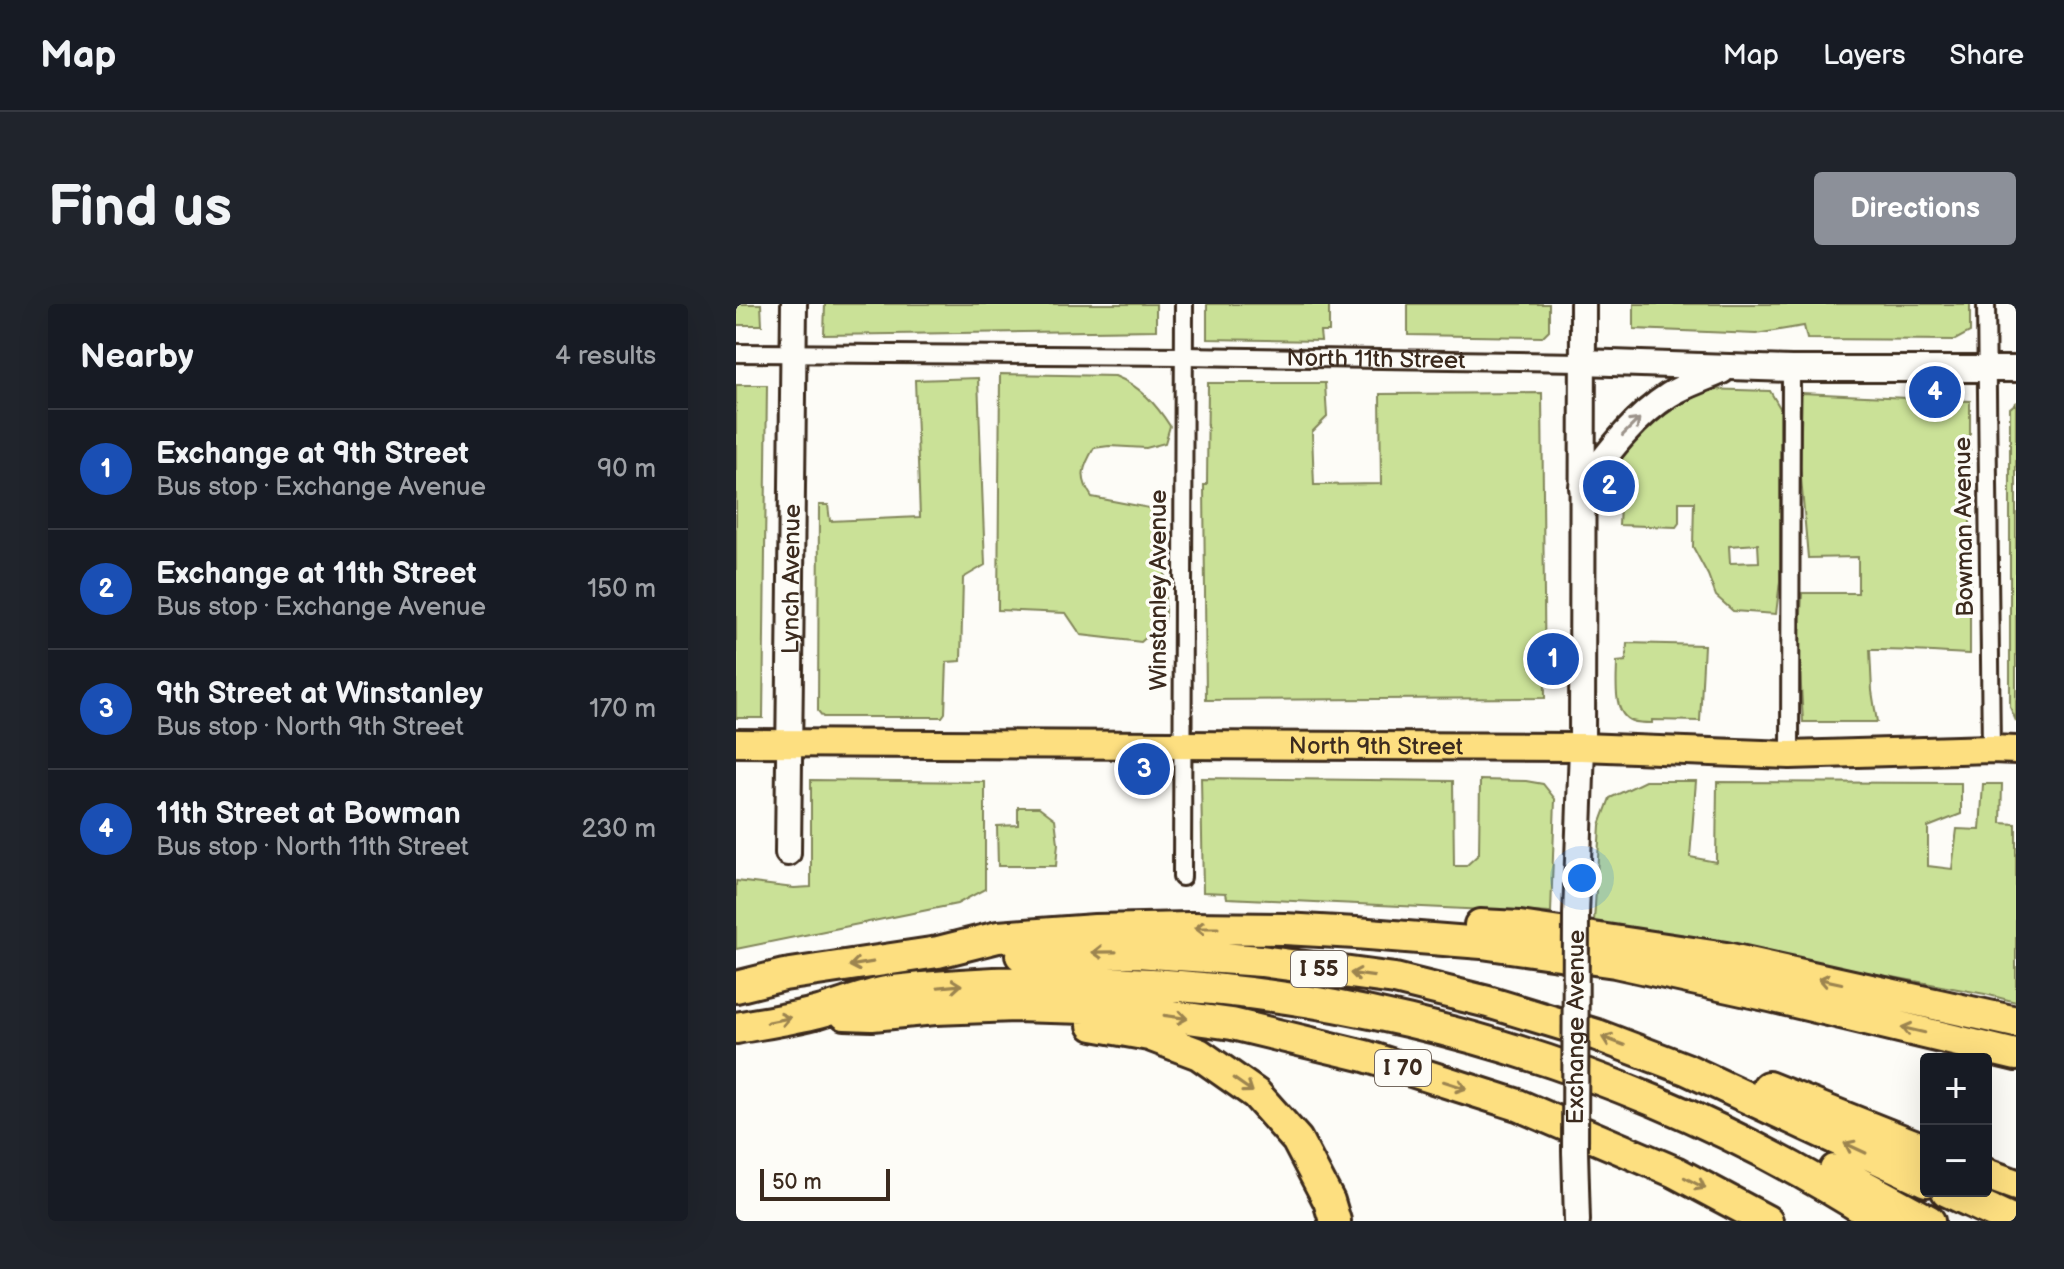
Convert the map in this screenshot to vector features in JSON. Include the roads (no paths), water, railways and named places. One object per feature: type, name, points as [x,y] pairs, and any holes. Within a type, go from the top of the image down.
[{"type":"highway","points":[[1284,929],[1345,915],[1520,927],[1726,958],[2016,1022]]},
{"type":"highway","points":[[938,952],[998,937],[1158,928],[1284,929],[1482,943],[1615,962],[2016,1055]]},
{"type":"highway","name":"I 55","points":[[736,987],[784,975],[938,952],[999,956],[1137,952],[1261,961],[1395,979],[1488,1002],[1597,1035],[1686,1069],[1920,1178]]},
{"type":"highway","name":"I 55","points":[[737,1028],[819,1012],[867,995],[973,984],[1078,982],[1163,985],[1268,996],[1362,1011],[1453,1032],[1543,1059],[1662,1105],[1720,1131],[1823,1185],[1882,1221]]},
{"type":"highway","points":[[1015,1006],[1038,1019],[1091,1024],[1149,1035],[1199,1054],[1256,1094],[1297,1140],[1329,1201],[1335,1221]]},
{"type":"highway","name":"I 70","points":[[819,1012],[872,1015],[1015,1006],[1122,1009],[1232,1024],[1365,1056],[1518,1105],[1675,1172],[1767,1221]]},
{"type":"highway","points":[[1543,1059],[1625,1074],[1651,1084],[1854,1180],[1929,1221]]},
{"type":"highway","points":[[1686,1069],[1723,1073],[1761,1084],[1920,1148]]},
{"type":"highway","points":[[1992,1176],[2016,1185]]},
{"type":"highway","points":[[1960,1197],[2012,1221]]},
{"type":"main road","name":"North 9th Street","points":[[736,743],[1582,747],[1790,755],[2003,750]]},
{"type":"street","name":"Lynch Avenue","points":[[788,853],[794,304]]},
{"type":"street","name":"Winstanley Avenue","points":[[1182,877],[1184,304]]},
{"type":"street","name":"Exchange Avenue","points":[[1577,1221],[1576,916],[1582,747],[1583,304]]},
{"type":"street","name":"Bowman Avenue","points":[[1986,304],[1986,370],[2003,750]]},
{"type":"street","name":"North 11th Street","points":[[736,353],[1582,362],[1791,369],[2016,369]]},
{"type":"street","points":[[1582,487],[1620,438],[1650,409],[1672,393],[1729,368]]},
{"type":"street","points":[[1790,755],[1791,369]]},
{"type":"place","name":"11th Street at Bowman","points":[[1935,392]]},
{"type":"place","name":"Exchange at 11th Street","points":[[1609,486]]},
{"type":"place","name":"Exchange at 9th Street","points":[[1553,659]]},
{"type":"place","name":"9th Street at Winstanley","points":[[1144,769]]}]
